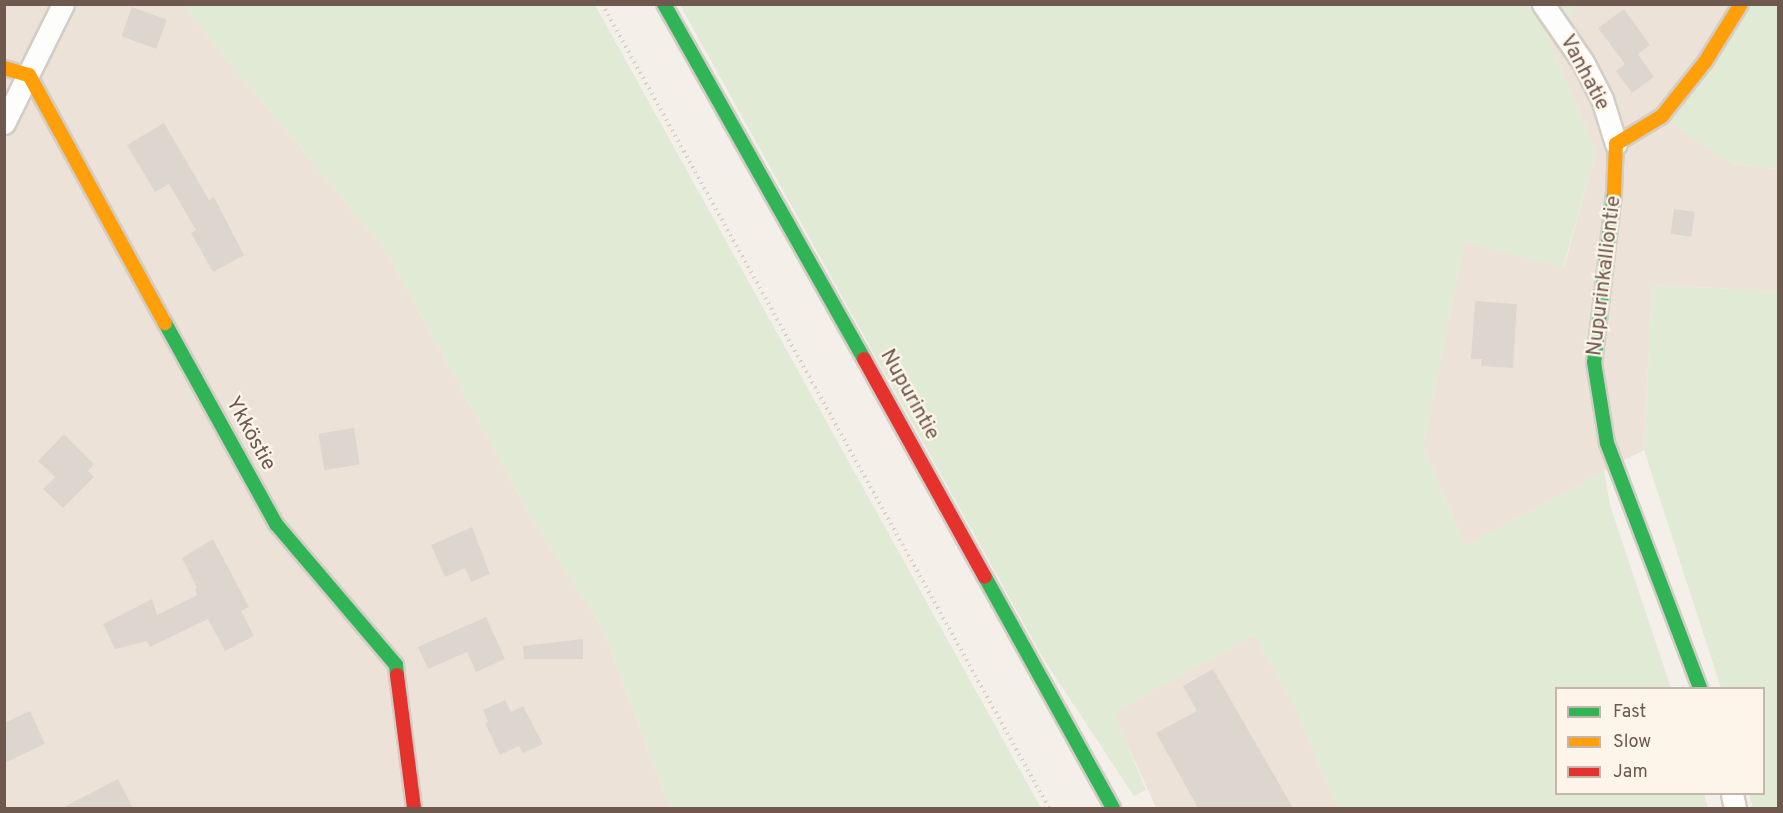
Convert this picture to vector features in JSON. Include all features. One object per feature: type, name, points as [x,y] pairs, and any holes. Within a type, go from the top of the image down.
[{"type":"street","points":[[4,123],[63,4]]},
{"type":"street","name":"Nupurintie","points":[[664,4],[790,224],[1113,808]]},
{"type":"street","name":"Vanhatie","points":[[1543,4],[1582,62],[1597,90],[1616,144]]},
{"type":"street","points":[[1616,144],[1662,116],[1705,62],[1741,4]]},
{"type":"street","points":[[4,68],[29,75]]},
{"type":"street","name":"Ykköstie","points":[[29,75],[276,524],[396,665],[414,808]]},
{"type":"street","name":"Nupurinkalliontie","points":[[1616,144],[1615,187],[1596,328],[1594,362],[1599,404],[1607,443],[1700,687]]},
{"type":"path","points":[[602,4],[1049,808]]},
{"type":"shaded area","points":[[5,5],[182,5],[386,251],[530,515],[602,627],[670,808],[5,808]]},
{"type":"shaded area","points":[[1579,5],[1741,5],[1731,164],[1778,169],[1778,291],[1652,285],[1644,450],[1465,546],[1423,447],[1464,242],[1564,267],[1596,152],[1548,39]]},
{"type":"shaded area","points":[[1254,635],[1295,707],[1338,808],[1156,808],[1113,713]]},
{"type":"green space","points":[[182,5],[595,5],[1041,808],[670,808],[602,627],[530,515],[386,251]]},
{"type":"green space","points":[[680,5],[1579,5],[1548,39],[1596,152],[1563,268],[1464,242],[1423,447],[1465,546],[1604,471],[1610,505],[1671,687],[1555,687],[1555,795],[1704,795],[1708,808],[1338,808],[1295,708],[1254,635],[1114,713],[1146,790],[1134,796],[1044,660]]},
{"type":"green space","points":[[1741,5],[1778,5],[1778,169],[1731,164],[1662,116]]},
{"type":"green space","points":[[1652,285],[1778,291],[1778,808],[1753,808],[1749,795],[1765,795],[1765,687],[1721,687],[1644,450]]},
{"type":"building","points":[[132,7],[167,20],[156,49],[121,36]]},
{"type":"building","points":[[1624,9],[1650,45],[1638,54],[1654,77],[1632,93],[1616,71],[1625,64],[1598,28]]},
{"type":"building","points":[[164,123],[209,200],[214,197],[244,255],[213,272],[191,233],[196,230],[169,184],[155,192],[127,145]]},
{"type":"building","points":[[1674,209],[1695,212],[1691,237],[1671,234]]},
{"type":"building","points":[[1475,301],[1517,304],[1513,368],[1481,366],[1482,359],[1471,359]]},
{"type":"building","points":[[354,428],[360,465],[324,470],[318,434]]},
{"type":"building","points":[[64,434],[94,464],[88,471],[94,477],[63,508],[43,489],[55,477],[38,461]]},
{"type":"building","points":[[472,527],[490,574],[471,582],[465,568],[445,577],[431,545]]},
{"type":"building","points":[[213,539],[249,607],[241,611],[254,636],[225,651],[208,619],[150,647],[147,641],[115,649],[103,624],[152,599],[157,615],[197,595],[195,589],[197,588],[182,558]]},
{"type":"building","points":[[486,617],[505,659],[476,672],[467,652],[428,669],[418,647]]},
{"type":"building","points":[[583,639],[583,659],[524,659],[523,646]]},
{"type":"building","points":[[1213,669],[1293,808],[1198,808],[1156,733],[1197,711],[1183,686]]},
{"type":"building","points":[[505,700],[511,712],[523,706],[543,744],[523,753],[519,746],[500,755],[485,723],[488,722],[483,710]]},
{"type":"building","points":[[30,711],[45,744],[4,763],[4,723]]},
{"type":"building","points":[[118,779],[133,808],[62,808]]},
{"type":"traffic: fast","points":[[664,4],[864,359]]},
{"type":"traffic: fast","points":[[1614,193],[1594,362],[1607,443],[1700,687]]},
{"type":"traffic: fast","points":[[165,323],[276,524],[396,665],[397,675]]},
{"type":"traffic: fast","points":[[985,577],[1113,808]]},
{"type":"traffic: slow","points":[[1614,193],[1616,144],[1662,116],[1705,62],[1741,4]]},
{"type":"traffic: slow","points":[[4,68],[29,75],[165,323]]},
{"type":"traffic: jam","points":[[864,359],[985,577]]},
{"type":"traffic: jam","points":[[397,675],[414,808]]}]
